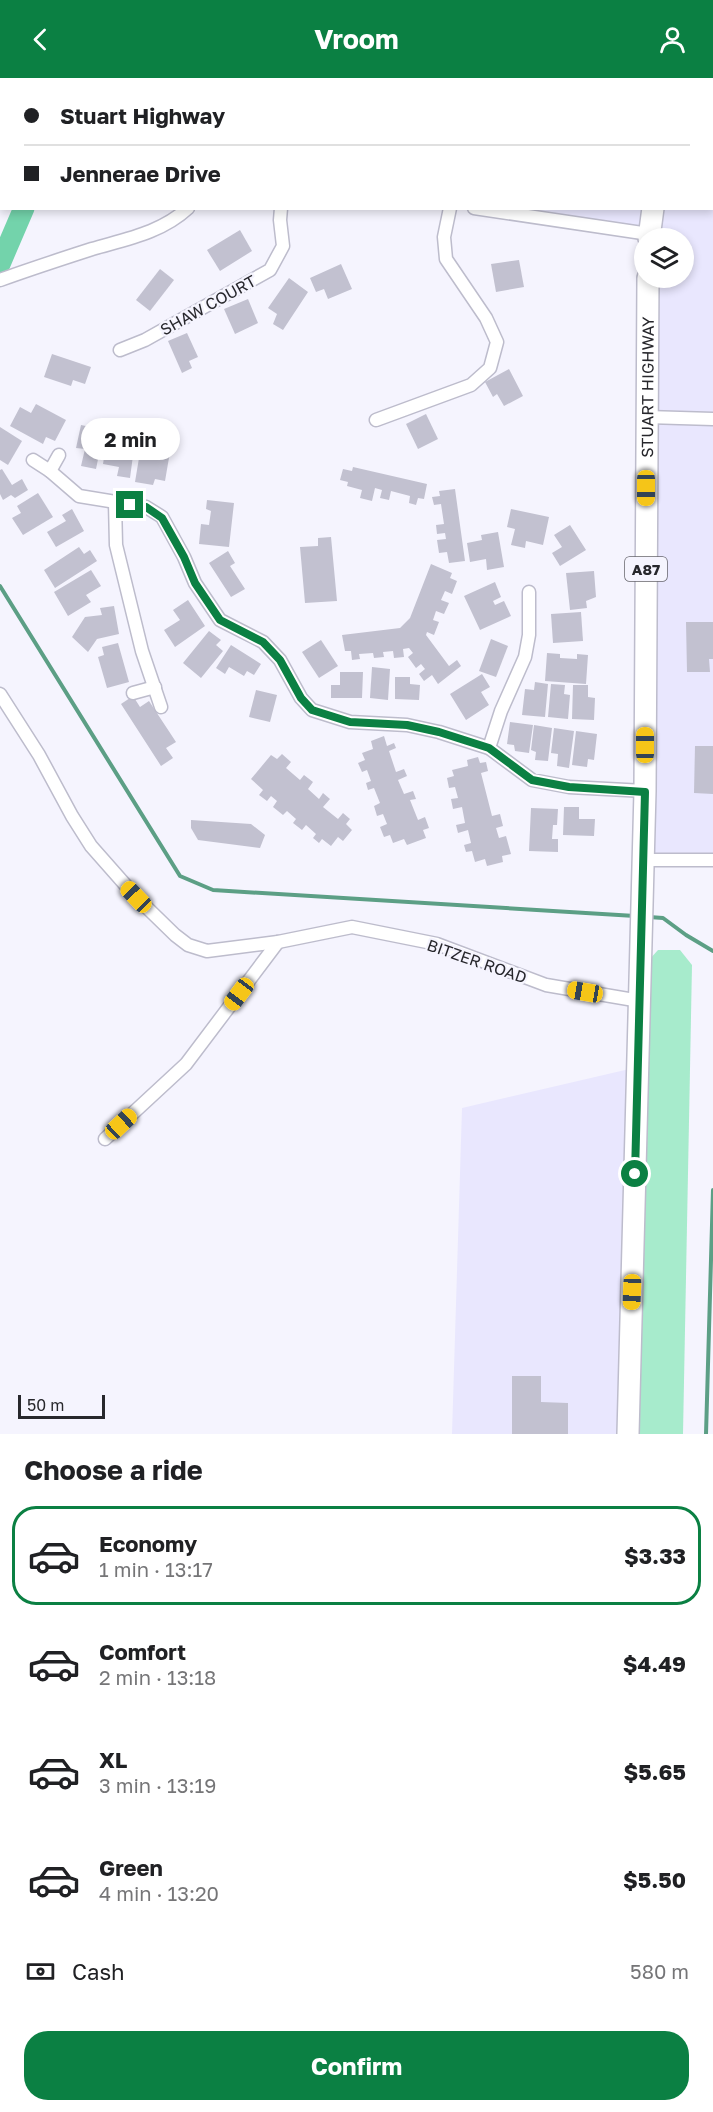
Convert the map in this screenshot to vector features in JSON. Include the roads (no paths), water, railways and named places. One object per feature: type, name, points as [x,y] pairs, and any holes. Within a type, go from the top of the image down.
[{"type":"highway","points":[[650,228],[653,210]]},
{"type":"highway","name":"STUART HIGHWAY","points":[[628,1434],[645,792],[648,288]]},
{"type":"street","points":[[0,280],[80,253],[153,232],[179,217],[186,210]]},
{"type":"street","name":"SHAW COURT","points":[[120,350],[145,340],[270,270],[283,246],[281,210]]},
{"type":"street","points":[[376,420],[471,385],[490,368],[497,342],[486,318],[446,259],[444,237],[450,210]]},
{"type":"street","points":[[486,210],[634,234]]},
{"type":"street","points":[[647,417],[713,419]]},
{"type":"street","points":[[50,471],[59,455]]},
{"type":"street","points":[[33,460],[50,471],[79,496],[146,507],[162,518],[184,557],[195,583],[220,620],[263,642],[280,660],[301,698],[312,710],[350,722],[407,725],[439,732],[489,748],[532,780],[569,787],[645,792]]},
{"type":"street","points":[[115,503],[116,545],[142,651],[161,706]]},
{"type":"street","points":[[489,748],[501,711],[525,657],[529,635],[529,592]]},
{"type":"street","points":[[133,693],[155,687]]},
{"type":"street","name":"BITZER ROAD","points":[[0,694],[39,755],[91,846],[112,872],[188,945],[207,951],[278,942],[352,927],[437,944],[546,986],[640,1001]]},
{"type":"street","points":[[642,860],[713,860]]},
{"type":"street","points":[[105,1139],[186,1064],[278,942]]},
{"type":"waterway","points":[[0,264],[23,210]]},
{"type":"waterway","points":[[0,586],[180,876],[213,890],[635,916]]},
{"type":"waterway","points":[[649,917],[663,918],[713,951]]},
{"type":"waterway","points":[[706,1434],[713,1190]]}]
